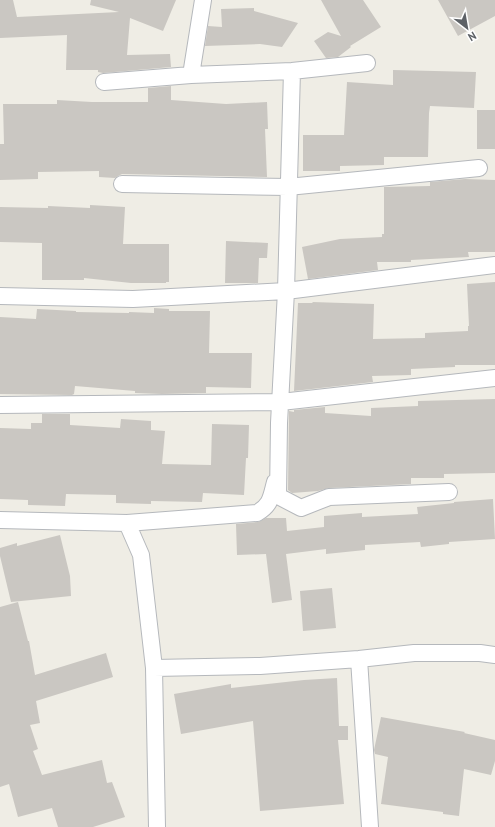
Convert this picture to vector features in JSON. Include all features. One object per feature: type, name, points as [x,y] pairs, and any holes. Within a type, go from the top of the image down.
[{"type":"street","points":[[191,75],[207,1]]},
{"type":"street","points":[[104,82],[191,75],[292,71],[367,63]]},
{"type":"street","points":[[292,71],[286,291],[279,423],[280,465],[278,496],[301,508],[329,496],[449,492]]},
{"type":"street","points":[[122,184],[288,187],[479,168]]},
{"type":"street","points":[[0,296],[133,299],[286,291],[495,265]]},
{"type":"street","points":[[0,406],[281,402],[495,378]]},
{"type":"street","points":[[0,520],[127,523],[257,513],[265,508],[271,500],[280,465]]},
{"type":"street","points":[[127,523],[141,555],[154,668],[157,827]]},
{"type":"street","points":[[154,668],[260,666],[359,659],[414,653],[480,653],[495,655]]},
{"type":"street","points":[[359,659],[370,827]]},
{"type":"building","points":[[0,0],[13,0],[17,17],[119,12],[90,5],[91,0],[176,0],[163,31],[130,18],[127,55],[170,54],[171,67],[103,73],[98,72],[98,70],[66,70],[67,35],[0,38]]},
{"type":"building","points":[[321,0],[363,0],[381,27],[350,46],[351,47],[338,57],[326,58],[314,41],[328,32],[341,36]]},
{"type":"building","points":[[438,0],[495,0],[495,16],[458,36]]},
{"type":"building","points":[[254,8],[254,11],[298,23],[282,47],[260,44],[205,46],[208,26],[222,27],[221,9]]},
{"type":"building","points":[[393,70],[476,72],[474,108],[430,106],[428,157],[384,157],[384,165],[340,166],[340,171],[303,171],[303,135],[344,135],[347,82],[393,85]]},
{"type":"building","points":[[171,86],[171,100],[226,104],[267,102],[268,129],[265,129],[267,177],[122,174],[115,178],[99,177],[99,171],[38,172],[38,179],[0,180],[0,144],[4,144],[3,104],[57,104],[57,100],[92,102],[148,102],[148,88]]},
{"type":"building","points":[[477,110],[495,110],[495,149],[477,149]]},
{"type":"building","points":[[465,179],[495,180],[495,252],[468,252],[469,257],[411,260],[411,262],[377,262],[378,270],[308,279],[302,247],[340,239],[382,237],[382,234],[384,234],[384,187],[430,186],[430,182]]},
{"type":"building","points":[[90,205],[125,207],[123,244],[169,244],[169,282],[131,283],[84,278],[84,280],[42,280],[42,243],[0,242],[0,207],[48,208],[48,206],[90,208]]},
{"type":"building","points":[[226,241],[268,243],[267,258],[259,258],[258,283],[225,283]]},
{"type":"building","points":[[495,282],[495,365],[455,365],[455,367],[411,369],[411,375],[372,376],[373,382],[294,391],[298,303],[374,304],[373,339],[425,338],[425,333],[468,331],[467,284]]},
{"type":"building","points":[[154,308],[169,309],[169,311],[210,311],[209,353],[252,353],[251,388],[206,387],[206,393],[162,394],[135,393],[135,391],[75,386],[74,394],[72,395],[0,394],[0,317],[36,319],[37,309],[76,312],[154,313]]},
{"type":"building","points":[[495,399],[495,473],[444,474],[444,478],[411,478],[411,484],[329,488],[318,491],[292,493],[288,490],[289,411],[294,412],[294,410],[325,407],[325,413],[371,416],[371,408],[418,406],[418,401]]},
{"type":"building","points":[[42,414],[70,414],[70,425],[120,428],[121,419],[151,421],[151,430],[165,431],[162,464],[211,465],[212,424],[249,425],[248,458],[246,458],[244,495],[203,493],[202,502],[151,501],[151,504],[116,503],[116,495],[66,494],[65,506],[28,505],[28,500],[0,499],[0,428],[31,429],[31,423],[42,423]]},
{"type":"building","points":[[493,499],[495,539],[449,542],[449,544],[421,547],[420,542],[365,545],[365,550],[326,554],[326,549],[286,554],[292,600],[272,603],[266,554],[237,555],[236,524],[258,522],[266,518],[286,518],[287,531],[324,527],[324,516],[362,513],[362,517],[418,514],[417,507]]},
{"type":"building","points":[[60,535],[70,576],[71,596],[11,602],[0,556],[0,548],[17,543],[17,546]]},
{"type":"building","points":[[332,588],[336,628],[303,631],[300,591]]},
{"type":"building","points":[[18,602],[29,641],[35,675],[106,653],[113,677],[36,701],[40,723],[30,725],[38,749],[33,751],[42,775],[102,760],[107,783],[112,782],[125,817],[93,827],[58,827],[52,808],[18,817],[9,784],[0,787],[0,607]]},
{"type":"building","points":[[337,678],[339,726],[348,726],[348,740],[338,740],[344,804],[260,811],[253,721],[181,734],[174,694],[231,684],[231,688]]},
{"type":"building","points":[[381,717],[465,732],[464,733],[495,740],[495,761],[491,775],[464,769],[459,816],[443,814],[443,812],[381,804],[388,757],[375,754],[374,750]]}]
